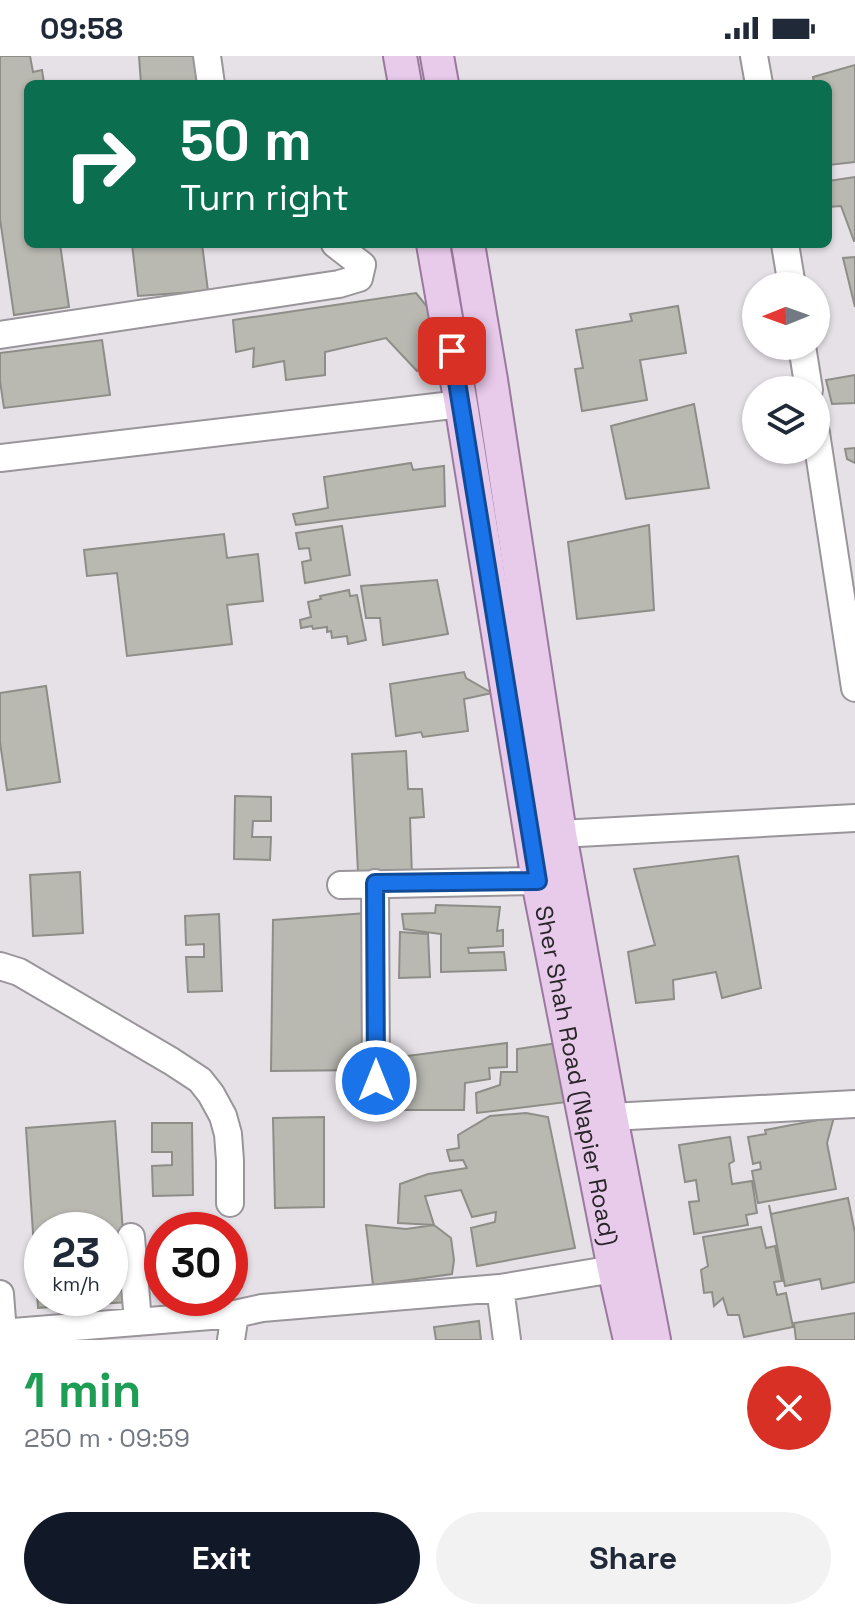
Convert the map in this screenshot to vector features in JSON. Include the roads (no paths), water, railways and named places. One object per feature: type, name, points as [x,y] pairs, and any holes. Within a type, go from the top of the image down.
[{"type":"main road","points":[[400,56],[404,80]]},
{"type":"main road","points":[[437,56],[441,80]]},
{"type":"main road","name":"Sher Shah Road (Napier Road)","points":[[434,248],[538,881],[630,1340]]},
{"type":"main road","name":"Sher Shah Road (Napier Road)","points":[[469,248],[560,834],[654,1340]]},
{"type":"street","points":[[207,56],[210,80]]},
{"type":"street","points":[[754,56],[758,80]]},
{"type":"street","points":[[0,335],[339,284],[359,278],[362,265],[340,248]]},
{"type":"street","points":[[786,248],[790,272]]},
{"type":"street","points":[[0,458],[461,404]]},
{"type":"street","points":[[821,464],[855,688]]},
{"type":"street","points":[[560,834],[855,818]]},
{"type":"street","points":[[341,885],[538,881]]},
{"type":"street","points":[[375,883],[376,1081]]},
{"type":"street","points":[[0,966],[19,972],[200,1080],[223,1116],[228,1134],[230,1203]]},
{"type":"street","points":[[611,1117],[855,1104]]},
{"type":"street","points":[[131,1237],[138,1322]]},
{"type":"street","points":[[0,1294],[2,1333],[138,1322],[194,1328],[233,1327],[262,1308],[500,1288],[614,1269]]},
{"type":"street","points":[[500,1288],[507,1340]]}]
